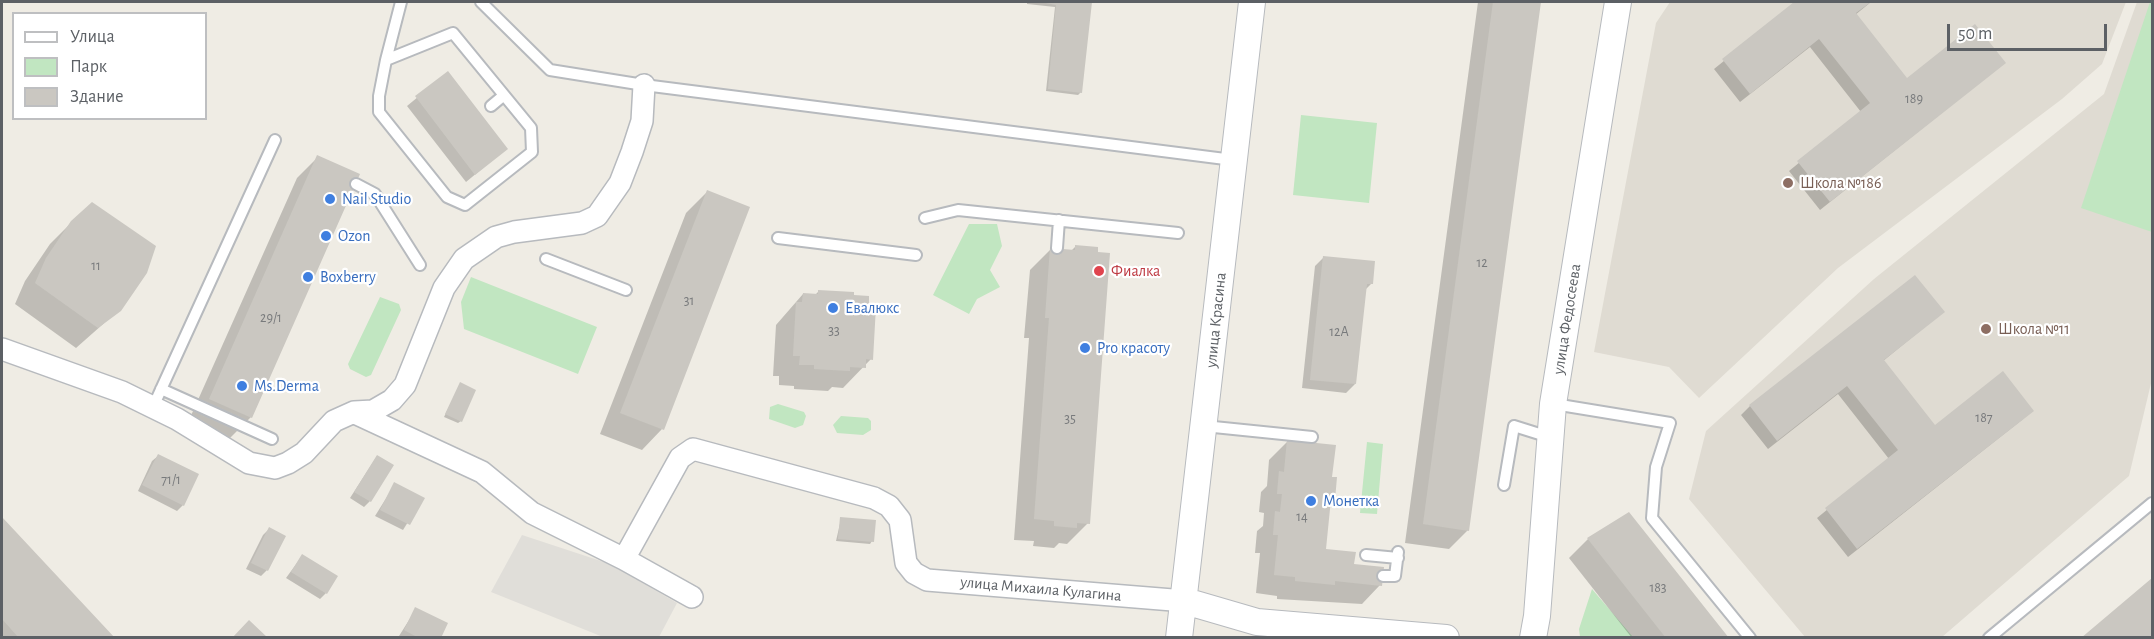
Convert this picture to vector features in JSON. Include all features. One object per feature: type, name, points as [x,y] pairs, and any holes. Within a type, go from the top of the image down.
[{"type":"street","name":"улица Красина","points":[[1179,638],[1252,2]]},
{"type":"street","name":"улица Федосеева","points":[[1533,638],[1537,616],[1553,404],[1618,2]]},
{"type":"street","points":[[2,350],[122,392],[157,398],[177,419],[222,449],[264,468],[275,468],[296,458],[334,421],[354,412],[373,411],[392,400],[405,385],[444,288],[464,259],[496,237],[514,232],[582,223],[597,216],[620,183],[632,152],[642,121],[644,85]]},
{"type":"street","points":[[354,412],[482,472],[532,513],[624,559],[692,597]]},
{"type":"street","name":"улица Михаила Кулагина","points":[[624,559],[680,458],[693,449],[874,498],[889,506],[900,520],[906,563],[914,573],[927,580],[1185,601],[1257,622],[1446,638]]},
{"type":"lane","points":[[386,60],[453,33],[531,128],[532,152],[465,205],[447,197],[379,112],[379,96],[386,60],[401,2]]},
{"type":"lane","points":[[481,2],[550,70],[644,85],[1234,160]]},
{"type":"lane","points":[[491,106],[503,96]]},
{"type":"lane","points":[[272,438],[157,398],[274,140]]},
{"type":"lane","points":[[356,184],[375,194],[420,265]]},
{"type":"lane","points":[[925,218],[958,210],[1178,233]]},
{"type":"lane","points":[[1057,248],[1059,220]]},
{"type":"lane","points":[[778,238],[915,255]]},
{"type":"lane","points":[[546,259],[626,290]]},
{"type":"lane","points":[[1553,404],[1670,423],[1656,467],[1653,518],[1750,638]]},
{"type":"lane","points":[[1204,426],[1312,437]]},
{"type":"lane","points":[[1504,485],[1514,426],[1549,437]]},
{"type":"lane","points":[[1989,638],[2152,503]]},
{"type":"lane","points":[[1366,555],[1398,555],[1395,576],[1383,576]]},
{"type":"shaded area","name":"Школа №186","points":[[1670,2],[2126,2],[2102,64],[2062,99],[1838,268],[1699,398],[1669,367],[1594,352],[1656,23]]},
{"type":"shaded area","name":"Школа №11","points":[[2137,2],[2152,2],[2152,379],[2129,476],[1942,637],[1805,637],[1689,499],[1706,431],[1874,279],[2104,94]]},
{"type":"shaded area","points":[[522,535],[610,564],[677,603],[659,637],[603,637],[491,592]]},
{"type":"green space","points":[[2150,2],[2152,2],[2152,232],[2081,208]]},
{"type":"green space","points":[[1301,115],[1377,123],[1369,203],[1293,195]]},
{"type":"green space","points":[[969,224],[997,224],[1002,246],[990,270],[1000,287],[977,299],[969,314],[933,295]]},
{"type":"green space","points":[[471,277],[597,327],[578,374],[464,329],[461,302]]},
{"type":"green space","points":[[380,297],[399,304],[401,310],[371,375],[366,377],[350,369],[348,364]]},
{"type":"green space","points":[[778,404],[804,412],[806,416],[803,425],[795,428],[769,419],[770,407]]},
{"type":"green space","points":[[841,416],[868,418],[871,421],[871,430],[863,435],[837,433],[833,425]]},
{"type":"green space","points":[[1367,442],[1383,444],[1377,514],[1360,513]]},
{"type":"green space","points":[[1592,589],[1633,637],[1580,637],[1579,629]]},
{"type":"building","points":[[1041,2],[1092,2],[1082,93],[1048,89],[1056,5]]},
{"type":"building","points":[[1493,2],[1541,2],[1469,531],[1423,524]]},
{"type":"building","points":[[1794,2],[1871,2],[1856,13],[1907,78],[1975,24],[2006,63],[1830,202],[1797,161],[1870,103],[1819,39],[1750,94],[1722,59]]},
{"type":"building","points":[[448,71],[508,149],[475,175],[415,96]]},
{"type":"building","points":[[317,155],[360,174],[252,418],[209,399]]},
{"type":"building","points":[[707,190],[750,207],[664,430],[620,413]]},
{"type":"building","points":[[92,202],[156,246],[147,273],[121,311],[98,328],[35,283],[46,258],[71,221]]},
{"type":"building","points":[[1075,245],[1098,247],[1098,252],[1110,253],[1090,524],[1077,523],[1077,528],[1054,526],[1054,521],[1034,519],[1049,318],[1045,318],[1050,248],[1075,250]]},
{"type":"building","points":[[1323,256],[1375,261],[1373,284],[1367,284],[1356,384],[1310,380]]},
{"type":"building","points":[[1915,275],[1945,312],[1884,360],[1935,425],[2003,371],[2034,411],[1857,549],[1825,508],[1898,450],[1847,386],[1777,441],[1749,405]]},
{"type":"building","points":[[818,290],[854,292],[854,295],[869,296],[869,306],[876,306],[873,360],[866,359],[866,368],[850,367],[850,371],[814,369],[814,365],[799,365],[800,356],[793,356],[796,302],[802,302],[803,293],[818,294]]},
{"type":"building","points":[[460,382],[476,390],[462,422],[445,414]]},
{"type":"building","points":[[1287,440],[1336,445],[1332,477],[1337,477],[1335,500],[1331,499],[1326,549],[1356,552],[1354,564],[1384,567],[1382,586],[1335,581],[1335,585],[1295,581],[1295,577],[1274,575],[1278,535],[1273,535],[1275,511],[1280,512],[1282,494],[1277,494],[1279,471],[1284,472]]},
{"type":"building","points":[[158,454],[199,474],[184,506],[142,485]]},
{"type":"building","points":[[377,455],[394,465],[371,502],[354,492]]},
{"type":"building","points":[[394,482],[425,498],[410,525],[380,510]]},
{"type":"building","points":[[1629,512],[1729,638],[1666,638],[1587,538]]},
{"type":"building","points":[[2,517],[115,638],[19,638],[2,619]]},
{"type":"building","points":[[840,517],[876,520],[874,542],[838,539]]},
{"type":"building","points":[[269,527],[286,536],[268,571],[251,563]]},
{"type":"building","points":[[302,554],[338,576],[327,594],[291,572]]},
{"type":"building","points":[[2152,578],[2152,638],[2081,638]]},
{"type":"building","points":[[415,607],[448,623],[441,638],[419,638],[404,630]]},
{"type":"building","points":[[249,620],[268,638],[232,638]]},
{"type":"place","name":"Школа №186","points":[[1788,183]]},
{"type":"place","name":"Nail Studio","points":[[330,199]]},
{"type":"place","name":"Ozon","points":[[326,236]]},
{"type":"place","name":"Фиалка","points":[[1099,271]]},
{"type":"place","name":"Boxberry","points":[[308,277]]},
{"type":"place","name":"Евалюкс","points":[[833,308]]},
{"type":"place","name":"Школа №11","points":[[1986,329]]},
{"type":"place","name":"Pro красоту","points":[[1085,348]]},
{"type":"place","name":"Ms.Derma","points":[[242,386]]},
{"type":"place","name":"Монетка","points":[[1311,501]]}]
